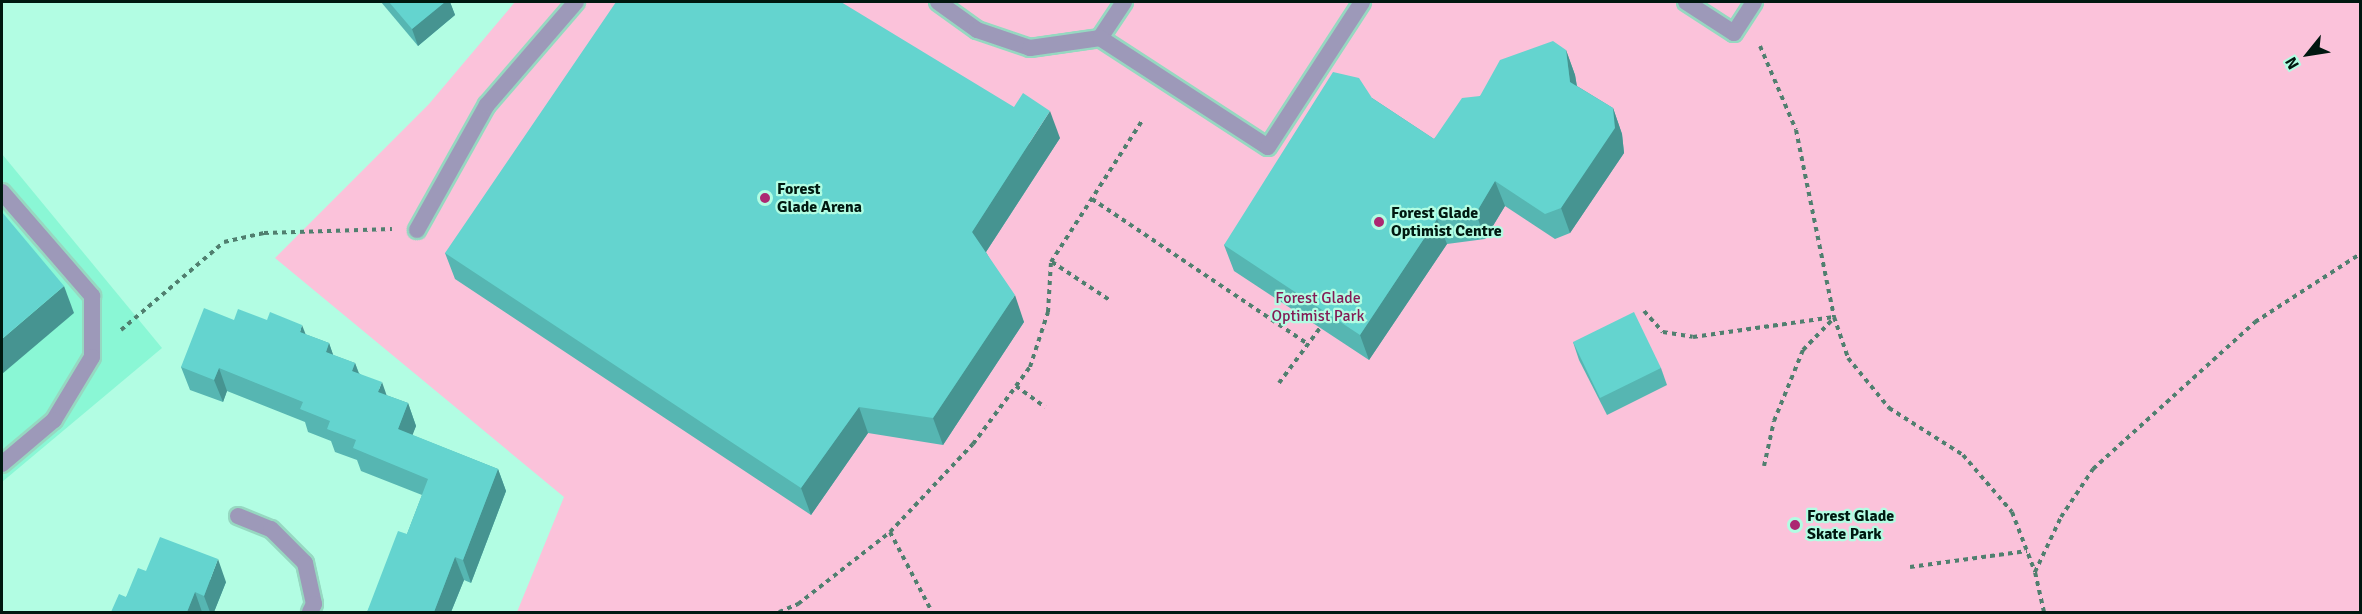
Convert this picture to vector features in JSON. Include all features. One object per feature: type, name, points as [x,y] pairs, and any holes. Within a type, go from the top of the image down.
[{"type":"lane","points":[[417,230],[487,105],[576,2]]},
{"type":"lane","points":[[938,2],[977,30],[1030,48],[1100,39],[1268,147],[1362,2]]},
{"type":"lane","points":[[1100,39],[1124,2]]},
{"type":"lane","points":[[1686,2],[1734,33],[1754,2]]},
{"type":"lane","points":[[2,192],[92,296],[92,357],[54,420],[2,464]]},
{"type":"lane","points":[[238,516],[271,529],[305,563],[314,604],[310,612]]},
{"type":"path","points":[[1758,42],[1796,130],[1834,317],[1848,358],[1889,408],[1963,455],[2012,512],[2035,572],[2044,612]]},
{"type":"path","points":[[779,612],[798,604],[890,532],[973,444],[1016,386],[1030,367],[1048,312],[1051,262],[1143,119]]},
{"type":"path","points":[[1092,200],[1308,344]]},
{"type":"path","points":[[92,357],[225,242],[264,233],[417,230]]},
{"type":"path","points":[[2035,572],[2061,517],[2093,469],[2255,322],[2361,255]]},
{"type":"path","points":[[1051,262],[1111,301]]},
{"type":"path","points":[[1644,311],[1663,332],[1693,337],[1834,317]]},
{"type":"path","points":[[1764,466],[1774,421],[1803,350],[1834,317]]},
{"type":"path","points":[[1280,383],[1320,328]]},
{"type":"path","points":[[1016,386],[1045,407]]},
{"type":"path","points":[[890,532],[932,612]]},
{"type":"path","points":[[1910,567],[2027,551]]},
{"type":"shaded area","points":[[2,154],[162,348],[2,482]]},
{"type":"green space","name":"Forest Glade Optimist Park","points":[[515,2],[2360,2],[2360,612],[517,612],[564,497],[275,258],[429,104]]},
{"type":"building","points":[[389,2],[445,2],[412,29]]},
{"type":"building","name":"Forest Glade Arena","points":[[616,2],[841,2],[1014,107],[1023,93],[1050,111],[972,232],[1015,295],[933,418],[859,407],[801,488],[445,253]]},
{"type":"building","points":[[1553,41],[1566,50],[1570,82],[1613,108],[1615,128],[1561,208],[1545,214],[1495,181],[1476,213],[1437,219],[1360,335],[1224,245],[1333,72],[1359,78],[1372,98],[1434,139],[1462,98],[1480,96],[1500,60]]},
{"type":"building","points":[[2,212],[64,286],[2,339]]},
{"type":"building","points":[[204,308],[234,320],[238,309],[267,320],[270,312],[302,325],[300,332],[329,343],[326,352],[355,363],[352,371],[382,382],[378,392],[408,403],[398,429],[498,469],[463,560],[455,557],[434,612],[367,612],[398,531],[407,534],[428,479],[353,448],[356,440],[327,429],[330,421],[300,409],[303,402],[219,368],[214,380],[181,367]]},
{"type":"building","points":[[1634,312],[1661,368],[1600,398],[1573,342]]},
{"type":"building","points":[[160,537],[218,559],[204,596],[195,592],[187,612],[111,612],[119,594],[126,597],[138,568],[146,571]]},
{"type":"place","name":"Forest Glade Arena","points":[[765,198]]},
{"type":"place","name":"Forest Glade Optimist Centre","points":[[1379,222]]},
{"type":"place","name":"Forest Glade Skate Park","points":[[1795,525]]}]
